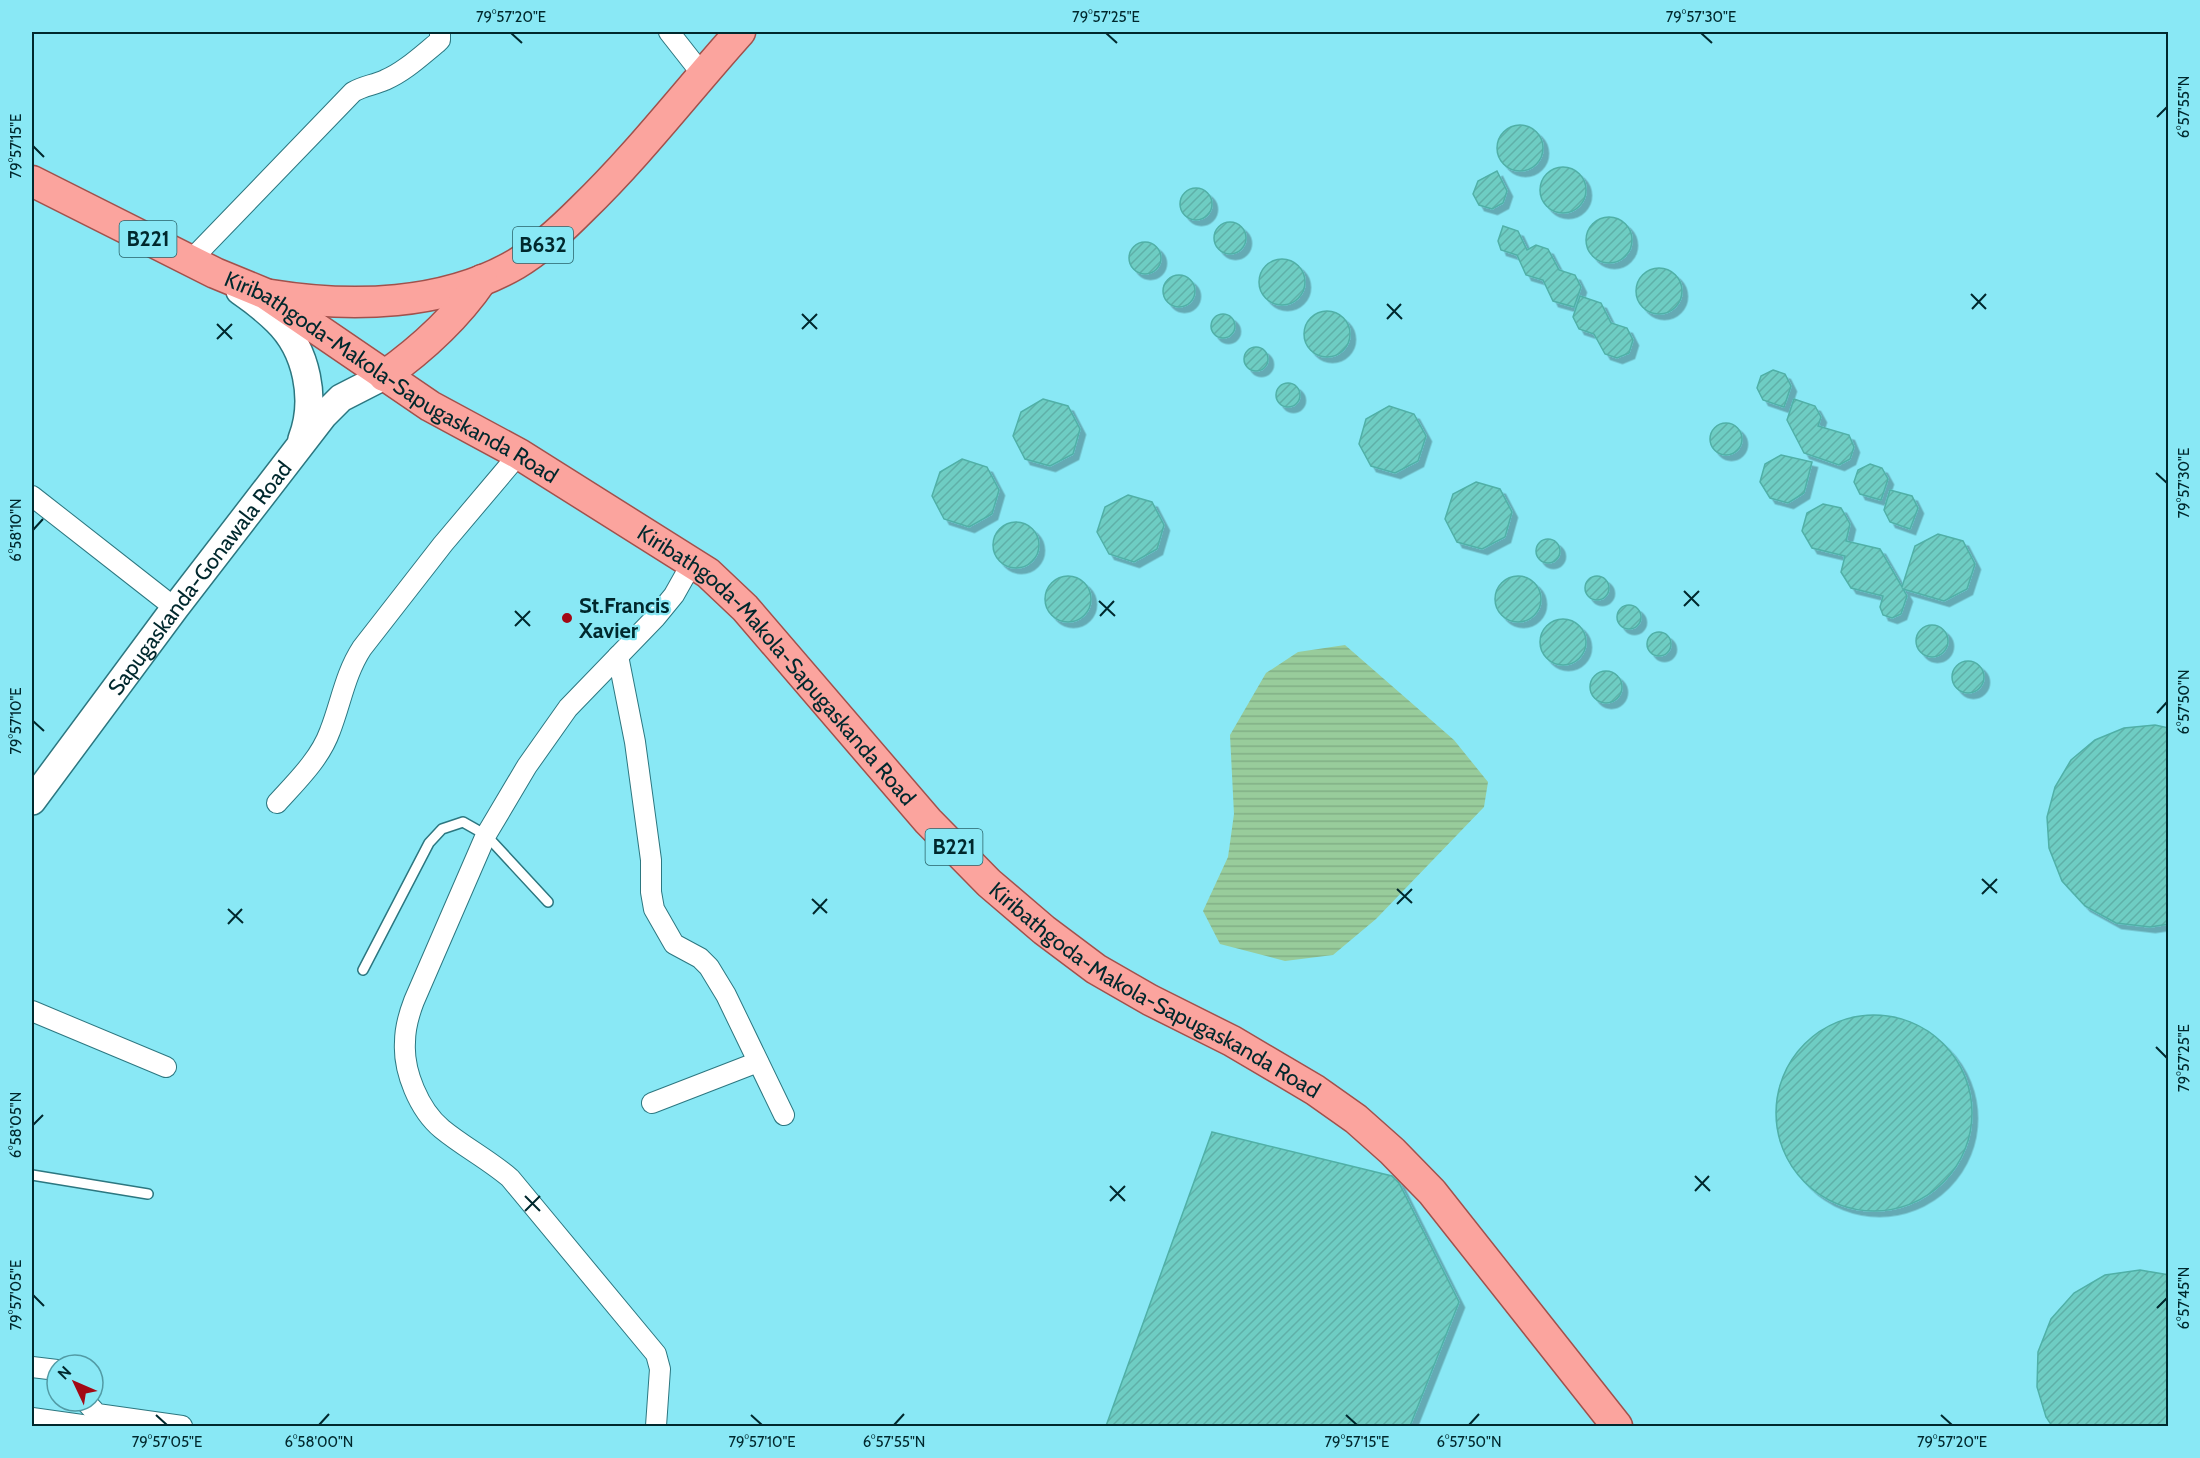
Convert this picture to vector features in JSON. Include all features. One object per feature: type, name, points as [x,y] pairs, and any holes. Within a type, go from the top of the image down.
[{"type":"main road","name":"B632","points":[[266,294],[341,302],[435,294],[482,280],[517,263],[559,232],[614,178],[740,32]]},
{"type":"main road","name":"Kiribathgoda-Makola-Sapugaskanda Road","points":[[32,181],[202,267],[266,294],[430,406],[519,454],[708,573],[745,608],[921,812],[988,883],[1044,930],[1105,974],[1150,1000],[1232,1041],[1316,1090],[1356,1119],[1392,1151],[1432,1192],[1617,1426]]},
{"type":"main road","points":[[384,376],[409,358],[452,318],[467,303],[482,280]]},
{"type":"street","points":[[296,453],[303,436],[309,407],[308,383],[296,348],[277,321],[202,267],[353,92],[360,87],[384,80],[417,59],[440,40],[440,32]]},
{"type":"street","points":[[669,32],[702,74]]},
{"type":"street","name":"Sapugaskanda-Gonawala Road","points":[[32,801],[175,608],[335,404],[351,392],[384,376]]},
{"type":"street","points":[[277,803],[305,773],[330,732],[351,664],[362,648],[443,544],[519,454]]},
{"type":"street","points":[[32,496],[175,608]]},
{"type":"street","points":[[656,1426],[660,1369],[656,1354],[510,1178],[492,1162],[440,1128],[424,1108],[407,1069],[404,1043],[408,1020],[486,836],[543,740],[568,708],[656,617],[674,595],[692,563]]},
{"type":"street","points":[[618,656],[635,742],[651,860],[651,892],[654,909],[674,944],[700,958],[709,967],[726,995],[784,1115]]},
{"type":"street","points":[[32,1011],[166,1067]]},
{"type":"street","points":[[652,1103],[758,1062]]},
{"type":"street","points":[[96,1413],[182,1426]]},
{"type":"street","points":[[32,1418],[88,1426]]},
{"type":"lane","points":[[363,970],[429,843],[442,830],[463,822],[486,836],[548,902]]},
{"type":"lane","points":[[32,1175],[148,1194]]},
{"type":"shaded area","points":[[1345,645],[1454,740],[1488,782],[1484,807],[1376,919],[1333,955],[1285,961],[1220,944],[1203,911],[1228,857],[1234,814],[1230,735],[1266,673],[1298,652]]},
{"type":"building","points":[[1520,125],[1536,132],[1543,148],[1536,164],[1520,171],[1504,164],[1497,148],[1504,132]]},
{"type":"building","points":[[1563,167],[1579,174],[1586,190],[1579,206],[1563,213],[1547,206],[1540,190],[1547,174]]},
{"type":"building","points":[[1497,171],[1507,191],[1503,203],[1492,209],[1479,205],[1473,194],[1478,181]]},
{"type":"building","points":[[1196,188],[1207,193],[1212,204],[1207,215],[1196,220],[1185,215],[1180,204],[1185,193]]},
{"type":"building","points":[[1609,217],[1625,224],[1632,240],[1625,256],[1609,263],[1593,256],[1586,240],[1593,224]]},
{"type":"building","points":[[1230,222],[1241,227],[1246,238],[1241,249],[1230,254],[1219,249],[1214,238],[1219,227]]},
{"type":"building","points":[[1503,226],[1518,231],[1527,250],[1536,245],[1548,249],[1559,270],[1575,275],[1581,287],[1574,307],[1553,301],[1543,280],[1526,275],[1517,255],[1501,250],[1498,241]]},
{"type":"building","points":[[1145,242],[1156,247],[1161,258],[1156,269],[1145,274],[1134,269],[1129,258],[1134,247]]},
{"type":"building","points":[[1282,259],[1298,266],[1305,282],[1298,298],[1282,305],[1266,298],[1259,282],[1266,266]]},
{"type":"building","points":[[1659,268],[1675,275],[1682,291],[1675,307],[1659,314],[1643,307],[1636,291],[1643,275]]},
{"type":"building","points":[[1179,275],[1190,280],[1195,291],[1190,302],[1179,307],[1168,302],[1163,291],[1168,280]]},
{"type":"building","points":[[1580,296],[1601,303],[1611,323],[1627,328],[1633,340],[1629,353],[1617,358],[1605,354],[1594,334],[1579,329],[1573,317]]},
{"type":"building","points":[[1327,311],[1343,318],[1350,334],[1343,350],[1327,357],[1311,350],[1304,334],[1311,318]]},
{"type":"building","points":[[1223,314],[1231,318],[1235,326],[1231,334],[1223,338],[1215,334],[1211,326],[1215,318]]},
{"type":"building","points":[[1256,347],[1264,351],[1268,359],[1264,367],[1256,371],[1248,367],[1244,359],[1248,351]]},
{"type":"building","points":[[1773,370],[1785,374],[1791,386],[1784,407],[1763,400],[1757,388],[1761,376]]},
{"type":"building","points":[[1288,383],[1296,387],[1300,395],[1296,403],[1288,407],[1280,403],[1276,395],[1280,387]]},
{"type":"building","points":[[1043,399],[1068,406],[1080,429],[1073,454],[1050,466],[1025,459],[1013,436],[1021,412]]},
{"type":"building","points":[[1794,399],[1815,406],[1821,417],[1818,426],[1849,435],[1854,447],[1850,459],[1839,465],[1804,453],[1787,420]]},
{"type":"building","points":[[1389,406],[1414,414],[1426,436],[1418,461],[1395,473],[1371,466],[1359,444],[1366,419]]},
{"type":"building","points":[[1726,423],[1737,428],[1742,439],[1737,450],[1726,455],[1715,450],[1710,439],[1715,428]]},
{"type":"building","points":[[1781,455],[1812,462],[1804,493],[1788,503],[1770,498],[1760,482],[1765,464]]},
{"type":"building","points":[[962,459],[987,467],[999,490],[992,514],[969,527],[944,519],[932,496],[940,472]]},
{"type":"building","points":[[1870,464],[1882,468],[1888,479],[1881,500],[1860,494],[1854,482],[1858,470]]},
{"type":"building","points":[[1476,482],[1500,489],[1512,512],[1505,537],[1482,549],[1457,542],[1445,519],[1453,494]]},
{"type":"building","points":[[1890,490],[1912,496],[1918,508],[1910,529],[1890,522],[1884,510]]},
{"type":"building","points":[[1128,495],[1152,502],[1164,525],[1157,549],[1134,562],[1109,554],[1097,532],[1105,507]]},
{"type":"building","points":[[1823,504],[1841,508],[1850,524],[1846,541],[1880,549],[1902,587],[1915,546],[1938,534],[1963,541],[1975,564],[1967,589],[1944,601],[1903,589],[1907,596],[1901,614],[1892,618],[1883,615],[1880,607],[1883,596],[1851,588],[1841,572],[1845,556],[1812,548],[1802,531],[1807,513]]},
{"type":"building","points":[[1016,522],[1032,529],[1039,545],[1032,561],[1016,568],[1000,561],[993,545],[1000,529]]},
{"type":"building","points":[[1548,539],[1556,543],[1560,551],[1556,559],[1548,563],[1540,559],[1536,551],[1540,543]]},
{"type":"building","points":[[1068,576],[1084,583],[1091,599],[1084,615],[1068,622],[1052,615],[1045,599],[1052,583]]},
{"type":"building","points":[[1518,576],[1534,583],[1541,599],[1534,615],[1518,622],[1502,615],[1495,599],[1502,583]]},
{"type":"building","points":[[1597,576],[1605,580],[1609,588],[1605,596],[1597,600],[1589,596],[1585,588],[1589,580]]},
{"type":"building","points":[[1629,605],[1637,609],[1641,617],[1637,625],[1629,629],[1621,625],[1617,617],[1621,609]]},
{"type":"building","points":[[1563,619],[1579,626],[1586,642],[1579,658],[1563,665],[1547,658],[1540,642],[1547,626]]},
{"type":"building","points":[[1932,625],[1943,630],[1948,641],[1943,652],[1932,657],[1921,652],[1916,641],[1921,630]]},
{"type":"building","points":[[1659,632],[1667,636],[1671,644],[1667,652],[1659,656],[1651,652],[1647,644],[1651,636]]},
{"type":"building","points":[[1968,661],[1979,666],[1984,677],[1979,688],[1968,693],[1957,688],[1952,677],[1957,666]]},
{"type":"building","points":[[1606,671],[1617,676],[1622,687],[1617,698],[1606,703],[1595,698],[1590,687],[1595,676]]},
{"type":"building","points":[[2155,725],[2169,728],[2169,924],[2150,927],[2116,923],[2085,906],[2062,881],[2049,848],[2047,817],[2055,787],[2071,760],[2095,740],[2124,728]]},
{"type":"building","points":[[1874,1015],[1902,1019],[1920,1027],[1936,1037],[1950,1051],[1968,1085],[1972,1113],[1968,1141],[1960,1159],[1950,1175],[1936,1189],[1902,1207],[1874,1211],[1846,1207],[1828,1199],[1812,1189],[1798,1175],[1780,1141],[1776,1113],[1780,1085],[1788,1067],[1798,1051],[1812,1037],[1846,1019]]},
{"type":"building","points":[[1212,1132],[1392,1176],[1399,1183],[1459,1302],[1410,1426],[1106,1426]]},
{"type":"building","points":[[2140,1270],[2169,1275],[2169,1426],[2052,1426],[2046,1417],[2037,1387],[2038,1352],[2051,1319],[2074,1293],[2105,1275]]},
{"type":"place","name":"St.Francis Xavier","points":[[567,618]]}]
